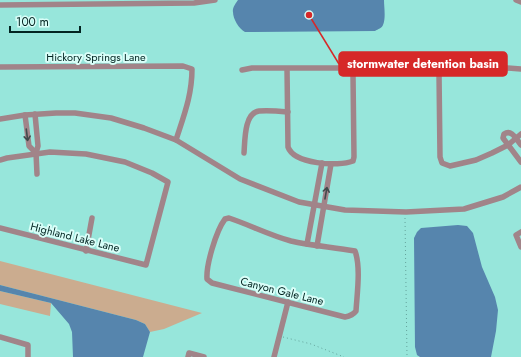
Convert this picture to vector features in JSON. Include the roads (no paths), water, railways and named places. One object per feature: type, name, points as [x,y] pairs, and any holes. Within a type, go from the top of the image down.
[{"type":"street","points":[[516,0],[521,2]]},
{"type":"street","points":[[0,4],[17,2],[194,3],[211,1]]},
{"type":"street","name":"Hickory Springs Lane","points":[[0,67],[183,66],[192,68],[192,82],[188,106],[176,140]]},
{"type":"street","points":[[242,70],[252,68],[287,68],[345,68],[351,71],[353,75],[353,161],[347,163],[322,163],[296,156],[290,152],[288,147],[287,68]]},
{"type":"street","points":[[521,69],[446,68],[441,70],[439,73],[440,157],[442,163],[450,166],[476,160],[492,154],[508,145],[521,134]]},
{"type":"street","points":[[244,153],[247,125],[254,113],[258,111],[288,112]]},
{"type":"street","points":[[0,119],[25,115],[56,113],[75,113],[111,118],[176,140],[240,179],[299,202],[345,210],[406,212],[464,208],[503,196],[521,186]]},
{"type":"street","points":[[35,114],[38,146],[36,153],[37,174]]},
{"type":"street","points":[[25,115],[29,146],[36,153]]},
{"type":"street","points":[[521,145],[510,132],[506,132],[504,134],[503,138],[521,162]]},
{"type":"street","name":"Highland Lake Lane","points":[[0,228],[146,265],[168,182],[152,173],[125,162],[86,154],[50,152],[36,153]]},
{"type":"street","points":[[0,160],[36,153]]},
{"type":"street","points":[[322,163],[307,244],[317,246],[331,164]]},
{"type":"street","points":[[86,251],[92,218]]},
{"type":"street","name":"Canyon Gale Lane","points":[[307,244],[273,235],[229,218],[225,219],[222,223],[212,252],[207,272],[207,279],[212,283],[345,317],[354,314],[356,311],[357,295],[358,257],[356,251],[317,246]]},
{"type":"street","points":[[519,233],[521,247]]},
{"type":"street","points":[[274,357],[288,302]]},
{"type":"street","points":[[0,336],[28,346],[28,357]]},
{"type":"street","points":[[188,355],[204,357]]},
{"type":"water","points":[[238,0],[384,0],[384,22],[381,28],[375,31],[245,32],[235,21],[233,15],[234,6]]},
{"type":"water","points":[[458,225],[467,226],[473,233],[482,267],[495,297],[498,310],[491,357],[420,357],[417,355],[415,347],[414,238],[421,228]]},
{"type":"water","points":[[0,285],[136,320],[145,324],[150,332],[143,357],[73,357],[72,332],[69,324],[51,303],[0,291]]},
{"type":"place","name":"stormwater detention basin","points":[[309,15]]}]
